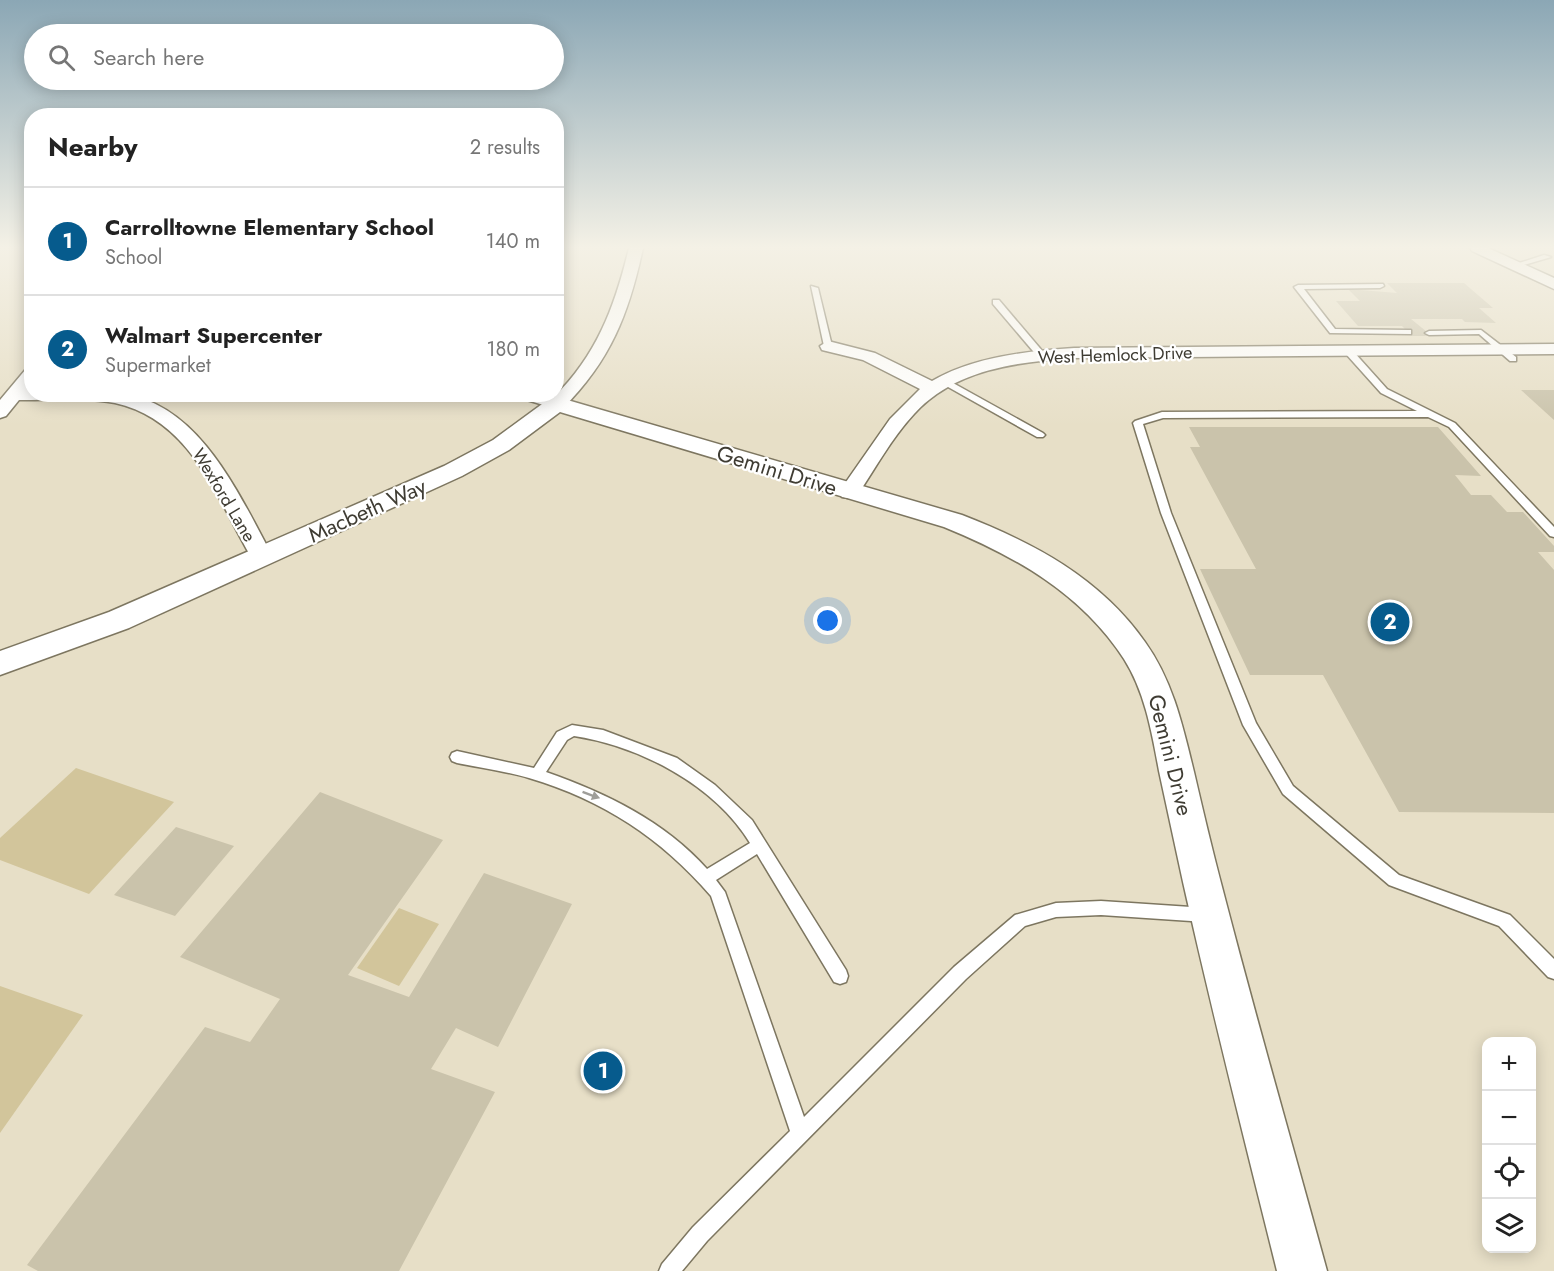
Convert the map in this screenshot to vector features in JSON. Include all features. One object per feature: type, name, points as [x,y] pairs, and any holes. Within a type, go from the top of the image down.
[{"type":"street","name":"Macbeth Way","points":[[564,398],[576,387],[601,354],[619,307]]},
{"type":"street","points":[[828,346],[850,348],[869,354],[938,384]]},
{"type":"street","name":"West Hemlock Drive","points":[[1507,354],[1554,349]]},
{"type":"street","name":"West Hemlock Drive","points":[[849,492],[891,429],[909,408],[938,384],[986,367],[1041,355],[1129,352],[1436,352],[1507,354],[1554,359]]},
{"type":"street","points":[[0,412],[24,383]]},
{"type":"street","name":"Wexford Lane","points":[[15,395],[24,395]]},
{"type":"street","name":"Wexford Lane","points":[[130,402],[165,418],[183,431],[206,458],[262,557]]},
{"type":"street","name":"Gemini Drive","points":[[551,402],[953,521],[994,537],[1048,565],[1080,589],[1108,616],[1134,650],[1159,695],[1210,915],[1302,1271]]},
{"type":"street","name":"Macbeth Way","points":[[0,663],[119,620],[453,471],[510,439],[557,404]]},
{"type":"lane","points":[[819,307],[828,346]]},
{"type":"lane","points":[[1001,307],[1041,355]]},
{"type":"lane","points":[[1315,307],[1334,330],[1408,332]]},
{"type":"lane","points":[[1429,333],[1481,332],[1507,354]]},
{"type":"lane","points":[[1349,352],[1384,391],[1452,425],[1554,533]]},
{"type":"lane","points":[[938,384],[1040,435]]},
{"type":"lane","points":[[1433,414],[1162,415],[1138,423],[1166,513],[1251,725],[1288,790],[1394,880],[1504,920],[1554,971]]},
{"type":"lane","points":[[537,774],[562,736],[572,730],[603,735],[672,762],[710,789],[747,825],[840,976]]},
{"type":"lane","points":[[457,757],[537,774],[604,800],[661,834],[705,878],[717,892],[800,1133]]},
{"type":"lane","points":[[705,878],[759,845]]},
{"type":"lane","points":[[669,1271],[700,1234],[960,973],[1021,920],[1056,910],[1101,908],[1210,915]]},
{"type":"shaded area","points":[[76,768],[174,802],[89,894],[0,860],[0,838]]},
{"type":"shaded area","points":[[399,908],[439,924],[399,986],[357,968]]},
{"type":"shaded area","points":[[0,986],[83,1015],[0,1133]]},
{"type":"building","points":[[1342,307],[1492,307],[1479,308],[1496,323],[1465,322],[1462,319],[1411,319],[1432,336],[1412,336],[1402,326],[1358,326]]},
{"type":"building","points":[[1521,390],[1554,390],[1554,420]]},
{"type":"building","points":[[1189,427],[1438,427],[1481,476],[1455,475],[1471,495],[1491,495],[1507,512],[1523,512],[1554,546],[1554,552],[1538,552],[1554,570],[1554,813],[1399,812],[1323,675],[1250,675],[1200,569],[1256,569],[1190,447],[1200,447]]},
{"type":"building","points":[[320,792],[443,840],[348,975],[409,997],[484,873],[572,904],[498,1047],[456,1028],[431,1069],[495,1092],[399,1271],[38,1271],[27,1265],[205,1027],[250,1042],[280,999],[180,957]]},
{"type":"building","points":[[176,827],[234,846],[175,916],[114,895]]},
{"type":"place","name":"Walmart Supercenter","points":[[1390,622]]},
{"type":"place","name":"Carrolltowne Elementary School","points":[[603,1071]]}]
